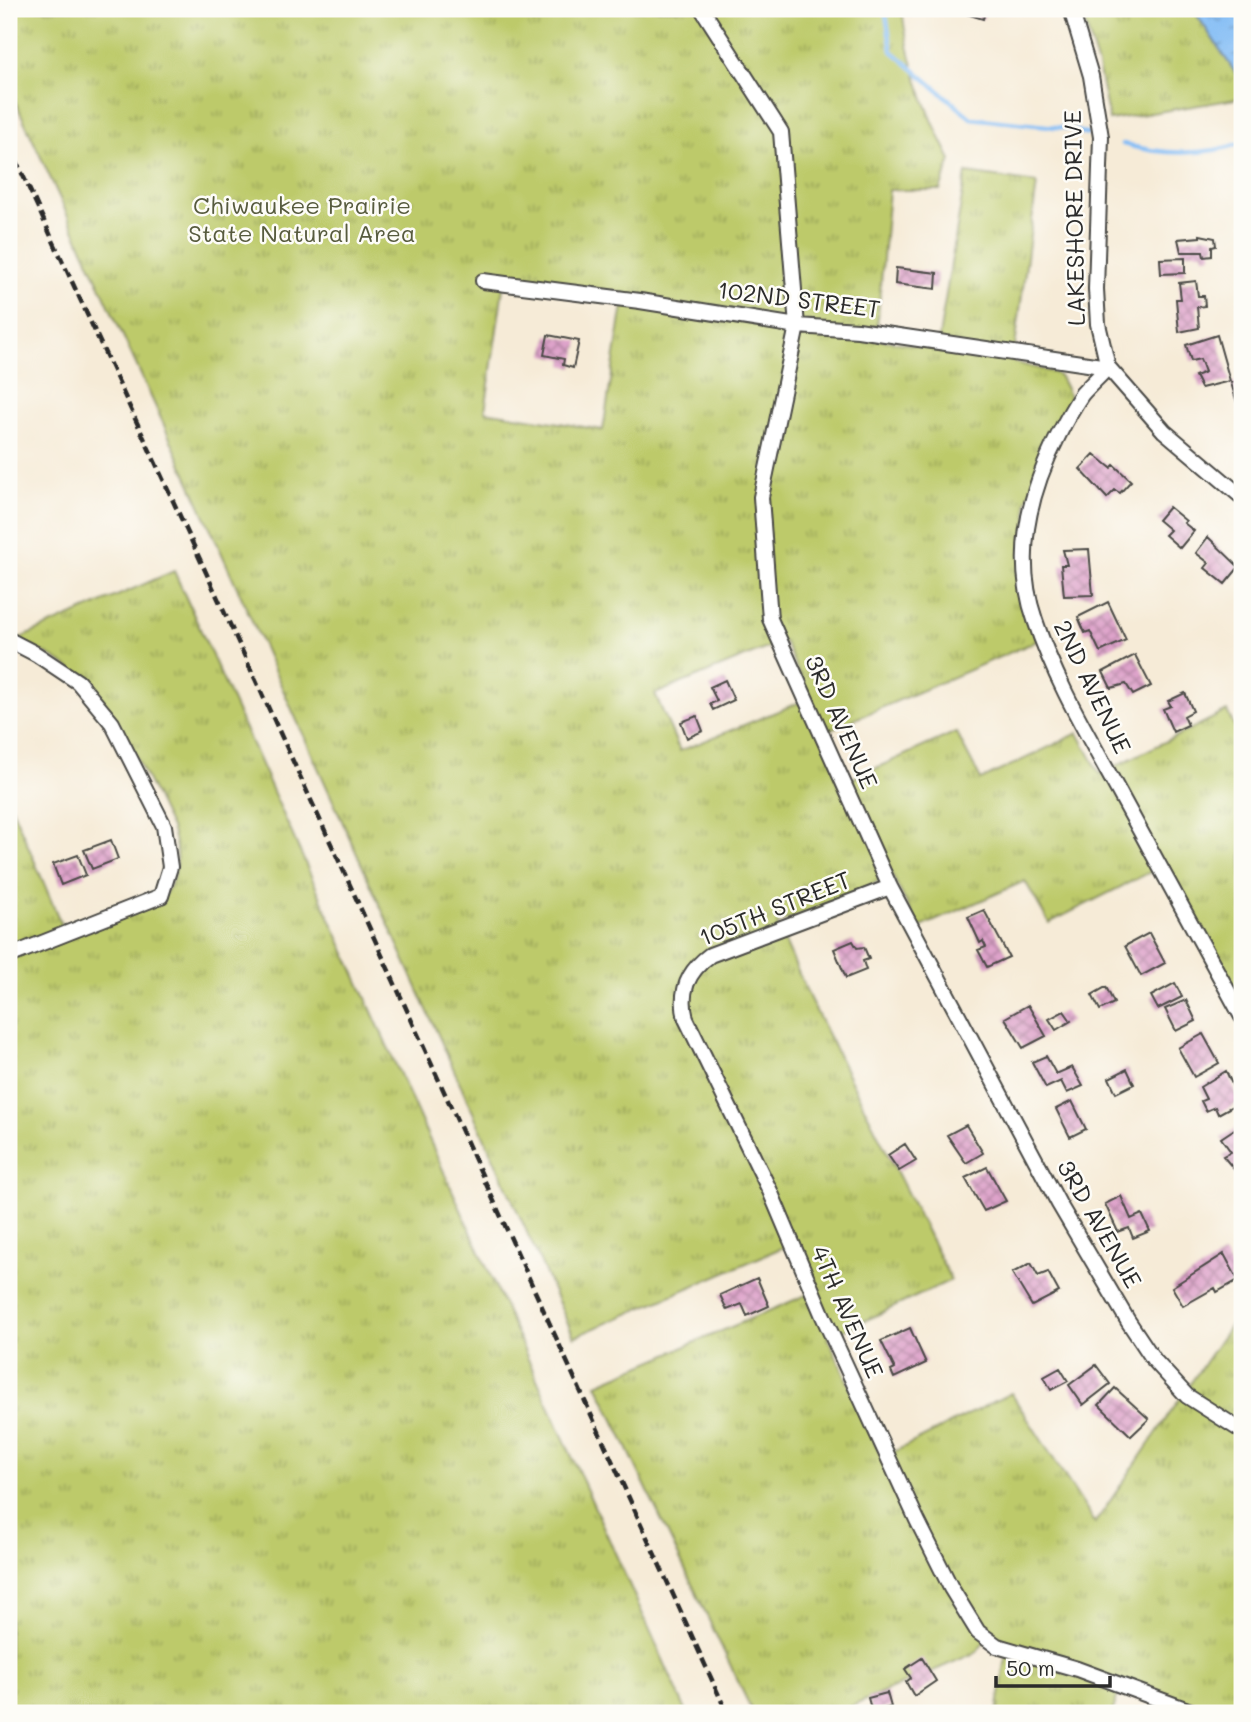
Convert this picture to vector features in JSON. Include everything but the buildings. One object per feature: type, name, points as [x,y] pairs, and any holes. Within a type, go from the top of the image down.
[{"type":"street","name":"3RD AVENUE","points":[[702,9],[781,132],[797,326],[761,497],[770,619],[890,887],[1059,1205],[1154,1360],[1187,1396],[1242,1431]]},
{"type":"street","name":"LAKESHORE DRIVE","points":[[1071,9],[1091,76],[1101,137],[1096,289],[1098,324],[1108,368],[1164,430],[1242,498]]},
{"type":"street","name":"102ND STREET","points":[[483,281],[640,301],[797,326],[858,330],[1108,368]]},
{"type":"street","name":"2ND AVENUE","points":[[1108,368],[1082,395],[1067,419],[1037,484],[1027,520],[1025,550],[1028,591],[1034,618],[1046,649],[1075,710],[1242,1017]]},
{"type":"street","points":[[9,640],[37,654],[78,682],[112,723],[164,826],[170,867],[161,896],[9,956]]},
{"type":"street","name":"105TH STREET","points":[[685,984],[691,973],[710,955],[890,887]]},
{"type":"street","name":"4TH AVENUE","points":[[685,984],[682,1006],[693,1037],[770,1191],[823,1316],[917,1520],[966,1616],[978,1632],[997,1646],[1077,1669],[1196,1713]]},
{"type":"green space","name":"Chiwaukee Prairie State Natural Area","points":[[9,9],[902,9],[919,86],[951,160],[940,190],[889,190],[876,339],[937,349],[966,173],[1037,183],[1013,362],[1055,373],[1060,377],[1070,397],[1026,502],[1037,641],[827,731],[838,785],[956,732],[981,780],[1078,733],[1100,774],[1227,711],[1242,742],[1242,1003],[1164,865],[1049,923],[1025,881],[919,928],[891,873],[866,888],[777,924],[810,999],[951,1280],[828,1338],[882,1458],[1011,1393],[1095,1523],[1242,1308],[1242,1696],[1238,1713],[1214,1713],[1123,1680],[1112,1713],[997,1713],[1008,1645],[990,1634],[977,1652],[836,1713],[753,1713],[597,1384],[818,1290],[786,1246],[574,1337],[164,425],[9,88]],"holes":[[[505,274],[532,282],[625,293],[603,430],[485,411]],[[784,641],[810,698],[680,751],[655,694]]]},
{"type":"green space","points":[[1081,9],[1193,9],[1242,83],[1242,98],[1109,120],[1098,66]]},
{"type":"green space","points":[[174,571],[687,1713],[9,1713],[9,801],[67,938],[164,895],[173,879],[176,863],[176,846],[171,828],[131,747],[106,706],[79,675],[18,639]]},
{"type":"water","points":[[1193,9],[1242,9],[1242,83]]},
{"type":"waterway","points":[[885,9],[892,51],[971,118],[1065,128],[1087,134]]},
{"type":"waterway","points":[[1123,144],[1167,152],[1198,152],[1242,143]]},
{"type":"railway","points":[[9,145],[727,1713]]}]
